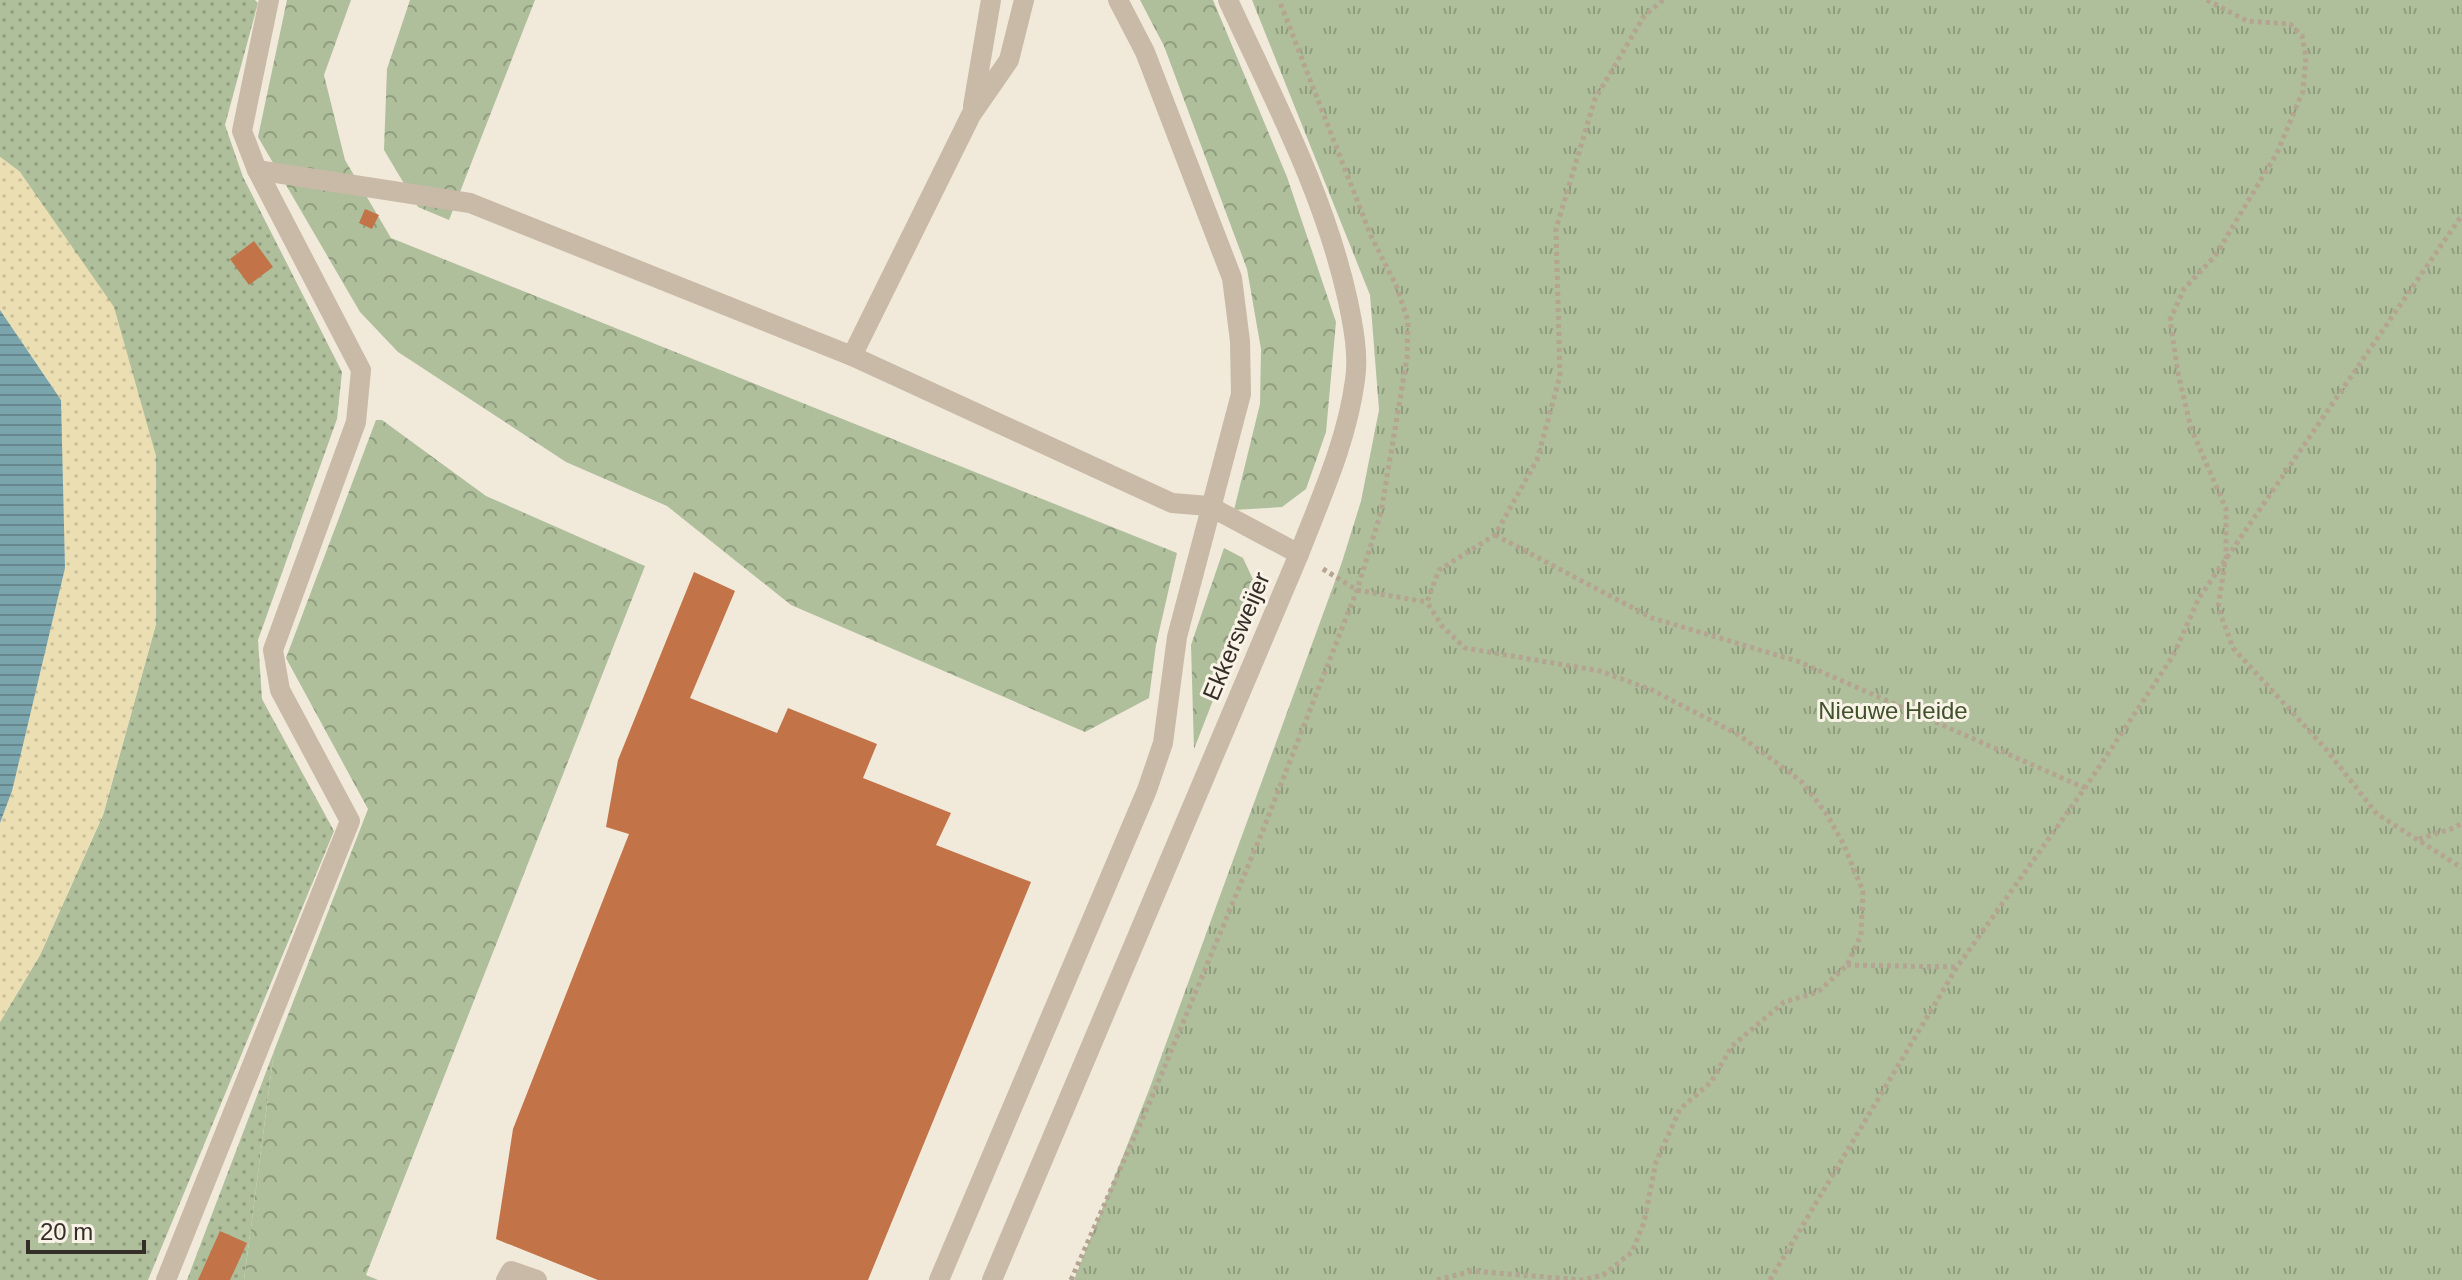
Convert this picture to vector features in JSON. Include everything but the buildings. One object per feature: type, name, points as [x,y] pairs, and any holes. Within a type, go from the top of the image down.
[{"type":"street","points":[[166,1280],[350,821],[280,690],[273,650],[356,422],[361,370],[257,170],[242,131],[269,0]]},
{"type":"street","points":[[971,115],[991,0]]},
{"type":"street","points":[[852,356],[971,115],[1009,60],[1024,0]]},
{"type":"street","name":"Ekkersweijer","points":[[939,1280],[1147,790],[1163,743],[1177,637],[1209,506],[1241,394],[1240,341],[1232,278],[1145,52],[1118,0]]},
{"type":"street","name":"Ekkersweijer","points":[[992,1280],[1299,554],[1344,436],[1356,377],[1353,325],[1340,263],[1305,166],[1228,0]]},
{"type":"street","points":[[257,170],[470,203],[852,356],[1172,503],[1209,506],[1299,554]]},
{"type":"street","points":[[506,1280],[511,1271],[537,1280]]},
{"type":"path","points":[[1427,602],[1439,570],[1495,535],[1537,460],[1560,376],[1556,229],[1595,99],[1644,16],[1663,0]]},
{"type":"path","points":[[2207,0],[2247,21],[2290,24],[2302,36],[2306,57],[2303,91],[2277,153],[2215,256],[2184,289],[2170,320],[2191,428],[2226,509],[2226,557],[2218,607],[2233,648],[2325,748],[2377,814],[2462,868]]},
{"type":"path","points":[[1770,1280],[1957,967],[2085,788],[2173,656],[2199,598],[2462,215]]},
{"type":"path","points":[[1495,535],[1652,618],[1797,661],[2085,788]]},
{"type":"path","points":[[1299,554],[1357,590],[1427,602],[1442,626],[1465,648],[1600,671],[1652,690],[1739,735],[1801,781],[1826,813],[1843,843],[1863,891],[1861,935],[1847,965],[1818,992],[1784,1002],[1732,1046],[1711,1082],[1680,1109],[1656,1162],[1644,1222],[1632,1252],[1603,1275],[1583,1280],[1472,1271],[1437,1280]]},
{"type":"path","points":[[1071,1280],[1152,1097],[1263,830],[1357,590]]},
{"type":"path","points":[[2418,840],[2462,823]]},
{"type":"path","points":[[1847,965],[1957,967]]},
{"type":"path","points":[[1603,1275],[1609,1280]]},
{"type":"green space","points":[[0,0],[255,0],[258,3],[225,125],[243,177],[342,372],[337,419],[258,640],[262,699],[334,831],[148,1280],[0,1280],[0,1022],[40,955],[103,815],[156,624],[156,456],[20,172],[0,157]]},
{"type":"green space","points":[[287,0],[351,0],[324,75],[345,160],[391,238],[1177,553],[1156,645],[1149,698],[1085,732],[791,605],[667,506],[566,462],[398,352],[360,312],[258,137]]},
{"type":"green space","points":[[410,0],[535,0],[449,220],[418,207],[384,150],[387,69]]},
{"type":"green space","points":[[1140,0],[1213,0],[1287,177],[1336,322],[1326,432],[1306,489],[1282,507],[1234,510],[1260,404],[1261,349],[1247,269],[1164,46]]},
{"type":"green space","name":"Nieuwe Heide","points":[[1252,0],[2462,0],[2462,1280],[1074,1280],[1149,1090],[1342,562],[1361,501],[1379,410],[1370,295]]},
{"type":"green space","points":[[376,420],[382,420],[486,496],[645,566],[366,1275],[378,1280],[244,1280],[274,1051],[368,809],[286,658]]},
{"type":"green space","points":[[1224,548],[1243,558],[1257,588],[1194,749],[1191,645]]},
{"type":"green space","points":[[274,1051],[244,1280],[187,1280]]},
{"type":"sand","points":[[0,157],[20,172],[114,307],[156,456],[156,624],[103,815],[40,955],[0,1022],[0,823],[12,791],[61,400],[0,310]]},
{"type":"water","points":[[0,310],[61,400],[65,568],[12,791],[0,823]]}]
